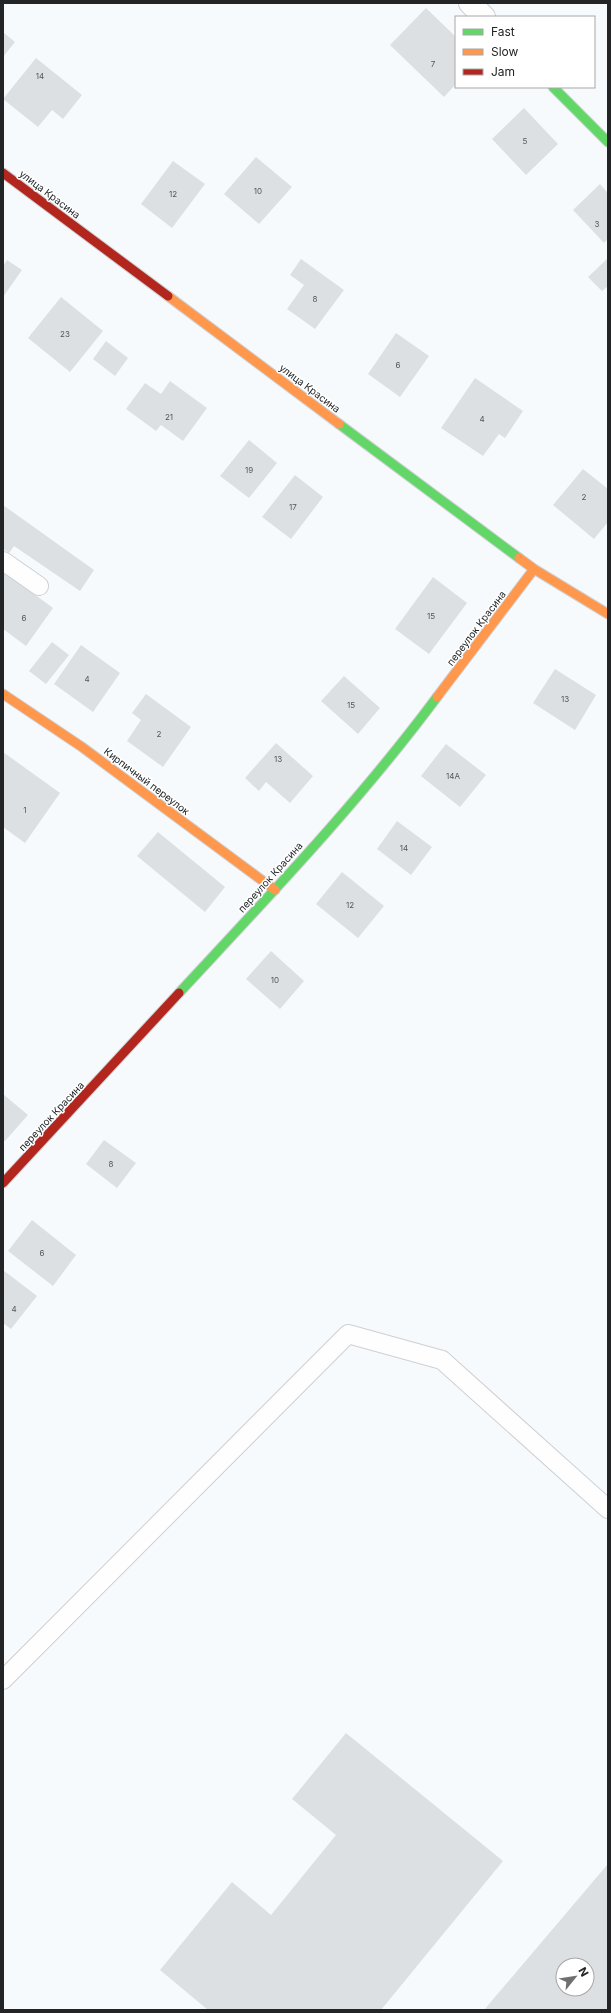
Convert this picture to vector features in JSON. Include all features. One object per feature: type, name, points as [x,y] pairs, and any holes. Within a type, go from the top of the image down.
[{"type":"street","points":[[470,3],[483,16]]},
{"type":"street","points":[[554,88],[608,142]]},
{"type":"street","name":"улица Красина","points":[[3,173],[534,569],[608,614]]},
{"type":"street","name":"переулок Красина","points":[[3,1183],[275,890],[406,739],[534,569]]},
{"type":"street","name":"Кирпичный переулок","points":[[3,694],[82,747],[275,890]]},
{"type":"lane","points":[[3,561],[39,586]]},
{"type":"lane","points":[[3,1680],[348,1334],[442,1360],[608,1509]]},
{"type":"building","points":[[426,8],[455,36],[455,85],[444,97],[390,45]]},
{"type":"building","points":[[3,32],[15,42],[3,57]]},
{"type":"building","points":[[36,58],[82,95],[63,119],[52,110],[38,127],[3,99]]},
{"type":"building","points":[[524,108],[558,144],[526,175],[492,139]]},
{"type":"building","points":[[256,157],[292,187],[259,224],[224,194]]},
{"type":"building","points":[[173,161],[205,184],[172,228],[141,204]]},
{"type":"building","points":[[600,184],[608,193],[608,239],[604,243],[573,210]]},
{"type":"building","points":[[608,258],[608,286],[602,291],[588,277]]},
{"type":"building","points":[[301,259],[344,290],[315,329],[287,309],[304,285],[290,275]]},
{"type":"building","points":[[7,260],[22,270],[3,297],[3,266]]},
{"type":"building","points":[[61,297],[103,331],[70,372],[28,338]]},
{"type":"building","points":[[396,333],[429,356],[400,397],[368,374]]},
{"type":"building","points":[[106,341],[128,358],[115,376],[93,359]]},
{"type":"building","points":[[475,378],[523,411],[505,438],[499,434],[483,456],[441,428]]},
{"type":"building","points":[[170,381],[207,408],[183,441],[161,425],[156,431],[126,409],[145,383],[161,394]]},
{"type":"building","points":[[249,440],[277,463],[249,498],[220,476]]},
{"type":"building","points":[[583,469],[608,489],[608,522],[594,539],[553,505]]},
{"type":"building","points":[[295,475],[323,497],[291,539],[262,517]]},
{"type":"building","points":[[3,505],[94,570],[80,591],[14,546],[9,553],[3,549]]},
{"type":"building","points":[[3,571],[53,608],[26,646],[3,629]]},
{"type":"building","points":[[433,577],[467,603],[429,654],[395,629]]},
{"type":"building","points":[[52,642],[69,655],[46,684],[29,671]]},
{"type":"building","points":[[81,645],[120,673],[93,712],[54,684]]},
{"type":"building","points":[[555,669],[596,695],[575,730],[533,703]]},
{"type":"building","points":[[344,676],[380,708],[358,734],[321,701]]},
{"type":"building","points":[[146,694],[191,727],[163,767],[127,741],[141,720],[132,713]]},
{"type":"building","points":[[276,743],[313,776],[290,803],[266,782],[259,791],[245,778]]},
{"type":"building","points":[[446,744],[486,775],[460,807],[421,776]]},
{"type":"building","points":[[3,752],[60,793],[25,843],[3,827]]},
{"type":"building","points":[[397,821],[432,847],[411,875],[377,849]]},
{"type":"building","points":[[158,832],[225,887],[205,912],[137,856]]},
{"type":"building","points":[[342,872],[384,906],[358,938],[316,904]]},
{"type":"building","points":[[271,951],[304,981],[280,1009],[246,979]]},
{"type":"building","points":[[3,1094],[28,1115],[5,1141],[3,1140]]},
{"type":"building","points":[[104,1140],[136,1163],[117,1188],[86,1164]]},
{"type":"building","points":[[32,1220],[76,1255],[53,1286],[8,1251]]},
{"type":"building","points":[[3,1270],[37,1296],[11,1329],[3,1323]]},
{"type":"building","points":[[346,1733],[503,1861],[381,2010],[208,2010],[160,1970],[232,1882],[271,1915],[336,1835],[292,1799]]},
{"type":"building","points":[[607,1865],[608,2010],[484,2010]]},
{"type":"traffic: fast","points":[[554,88],[608,142]]},
{"type":"traffic: fast","points":[[339,424],[519,558]]},
{"type":"traffic: fast","points":[[179,993],[345,811],[437,697]]},
{"type":"traffic: slow","points":[[168,296],[339,424]]},
{"type":"traffic: slow","points":[[519,558],[534,569],[608,614]]},
{"type":"traffic: slow","points":[[437,697],[534,569]]},
{"type":"traffic: slow","points":[[3,694],[82,747],[275,890]]},
{"type":"traffic: jam","points":[[3,173],[168,296]]},
{"type":"traffic: jam","points":[[3,1183],[179,993]]}]
